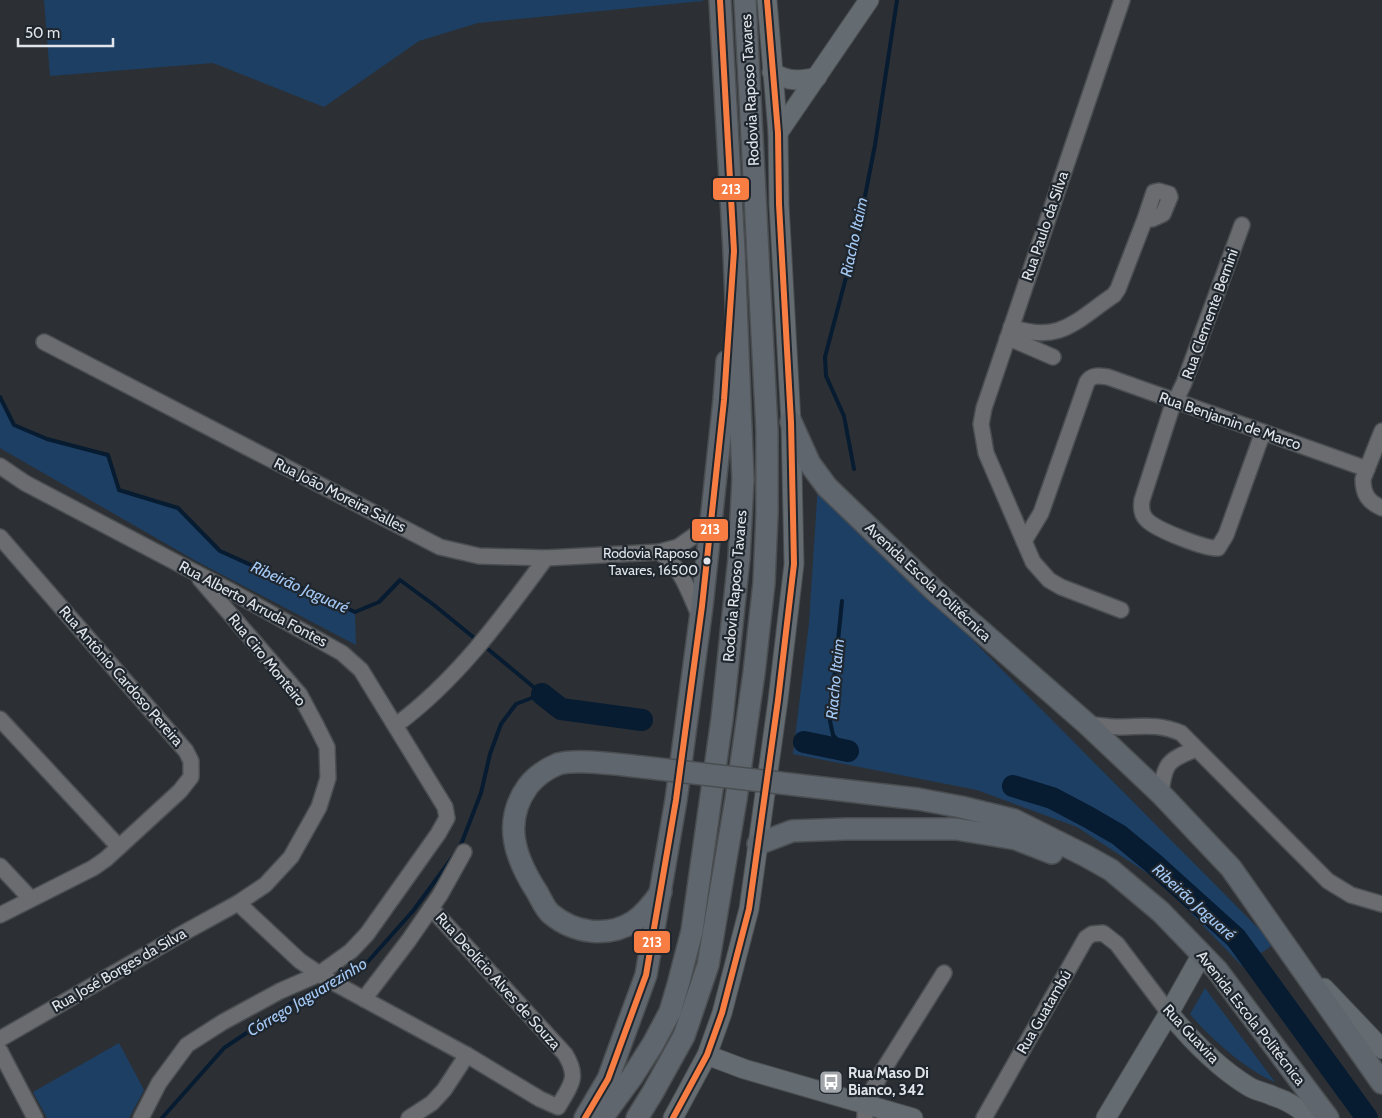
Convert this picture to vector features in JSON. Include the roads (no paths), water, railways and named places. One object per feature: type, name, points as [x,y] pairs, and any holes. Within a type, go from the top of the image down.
[{"type":"highway","name":"Rodovia Raposo Tavares","points":[[602,1118],[632,1077],[670,1012],[692,931],[722,719],[739,558],[743,479],[734,251],[720,0]]},
{"type":"highway","name":"Rodovia Raposo Tavares","points":[[636,1118],[653,1092],[684,1036],[708,965],[742,760],[764,583],[767,514],[766,431],[745,0]]},
{"type":"highway","points":[[585,1118],[608,1079],[646,975],[662,891],[676,800],[711,524],[724,400],[734,251]]},
{"type":"highway","name":"Avenida Escola Politécnica","points":[[791,422],[810,464],[827,487],[934,590],[1087,724],[1161,794],[1231,868],[1382,1083]]},
{"type":"highway","name":"Avenida Escola Politécnica","points":[[662,891],[655,901],[633,922],[610,932],[589,931],[568,925],[550,913],[527,876],[514,844],[513,818],[520,796],[536,776],[559,764],[586,762],[875,794],[944,804],[1014,820],[1111,870],[1160,912],[1217,970],[1328,1118]]},
{"type":"highway","points":[[758,844],[792,830],[956,830],[1016,839],[1076,864],[1111,870]]},
{"type":"main road","points":[[672,1118],[707,1056],[722,1013],[747,918],[780,681],[794,564],[791,422],[779,204],[778,133],[768,0]]},
{"type":"main road","points":[[778,133],[868,0]]},
{"type":"main road","points":[[772,72],[789,80],[801,80],[817,76]]},
{"type":"main road","points":[[1106,1118],[1202,954]]},
{"type":"main road","name":"Avenida Escola Politécnica","points":[[1297,960],[1382,1049]]},
{"type":"main road","name":"Rua Guavira","points":[[1169,1013],[1212,1060],[1249,1087],[1274,1096],[1293,1106],[1309,1118]]},
{"type":"main road","points":[[707,1056],[865,1111],[914,1118]]},
{"type":"street","name":"Rua Paulo da Silva","points":[[1121,610],[1061,587],[1049,580],[1033,562],[986,453],[982,434],[982,415],[1122,0]]},
{"type":"street","points":[[1009,333],[1052,333],[1070,325],[1114,295],[1145,219]]},
{"type":"street","name":"Rua Clemente Bernini","points":[[1242,225],[1206,326],[1171,410],[1146,485],[1141,508],[1145,518],[1149,522],[1188,541],[1214,549],[1218,548],[1222,544],[1263,432]]},
{"type":"street","points":[[1009,333],[1016,341],[1054,357]]},
{"type":"street","name":"Rua João Moreira Salles","points":[[44,342],[440,547],[479,556],[546,558],[659,552],[678,547],[711,524]]},
{"type":"street","name":"Rua Benjamin de Marco","points":[[1024,541],[1041,513],[1087,382],[1089,378],[1094,376],[1108,377],[1367,469]]},
{"type":"street","points":[[1382,431],[1363,479],[1363,487],[1367,498],[1382,508]]},
{"type":"street","name":"Rua Alberto Arruda Fontes","points":[[0,466],[25,482],[342,652],[362,670],[445,807],[447,818],[438,834],[368,934],[323,977]]},
{"type":"street","name":"Rua Antônio Cardoso Pereira","points":[[0,536],[186,751],[191,762],[191,776],[180,791],[92,868],[0,915]]},
{"type":"street","points":[[659,552],[678,569],[700,618]]},
{"type":"street","points":[[396,725],[410,716],[452,675],[488,635],[546,558]]},
{"type":"street","name":"Rua Ciro Monteiro","points":[[193,571],[300,695],[327,747],[328,778],[319,807],[291,857],[265,885],[238,903]]},
{"type":"street","points":[[0,719],[119,846]]},
{"type":"street","points":[[1087,724],[1117,727],[1157,725],[1181,733],[1328,881],[1351,895],[1382,904]]},
{"type":"street","points":[[1161,794],[1162,779],[1170,762],[1176,757],[1196,749]]},
{"type":"street","points":[[358,996],[409,940],[431,908],[464,852]]},
{"type":"street","points":[[0,866],[31,899]]},
{"type":"street","points":[[238,903],[300,961],[323,977],[467,1055],[540,1099],[555,1113]]},
{"type":"street","name":"Rua José Borges da Silva","points":[[0,1039],[238,903]]},
{"type":"street","name":"Rua Deolício Alves de Souza","points":[[431,908],[565,1054],[572,1066],[573,1077],[571,1085],[555,1113]]},
{"type":"street","name":"Rua Guatambú","points":[[984,1118],[1086,938],[1092,934],[1103,933],[1117,944]]},
{"type":"street","name":"Rua Guavira","points":[[1117,944],[1169,1013]]},
{"type":"street","points":[[865,1111],[882,1072],[944,973]]},
{"type":"street","points":[[141,1118],[159,1083],[187,1045],[223,1022],[280,991],[323,977]]},
{"type":"street","points":[[0,1051],[35,1118]]},
{"type":"street","points":[[409,1118],[432,1103],[444,1090],[467,1055]]},
{"type":"waterway","name":"Riacho Itaim","points":[[854,469],[844,416],[826,376],[825,357],[858,232],[875,145],[897,0]]},
{"type":"waterway","name":"Ribeirão Jaguaré","points":[[0,397],[14,425],[47,439],[108,455],[119,490],[178,508],[220,551],[355,612],[379,602],[400,580],[478,641]]},
{"type":"waterway","name":"Riacho Itaim","points":[[842,601],[830,721],[833,735],[848,751]]},
{"type":"waterway","name":"Córrego Jaguarezinho","points":[[336,980],[364,966],[413,911],[460,847],[481,793],[490,754],[501,724],[516,704],[542,694],[483,645]]},
{"type":"waterway","name":"Ribeirão Jaguaré","points":[[542,694],[561,709],[642,720]]},
{"type":"waterway","name":"Ribeirão Jaguaré","points":[[804,742],[848,751]]},
{"type":"waterway","name":"Ribeirão Jaguaré","points":[[1013,786],[1052,798],[1119,835],[1236,938],[1367,1118]]},
{"type":"waterway","name":"Córrego Jaguarezinho","points":[[162,1118],[224,1048],[290,1004],[328,984]]},
{"type":"place","name":"Rodovia Raposo Tavares, 16500","points":[[707,561]]},
{"type":"place","name":"Rua Maso Di Bianco, 342","points":[[831,1082]]}]
